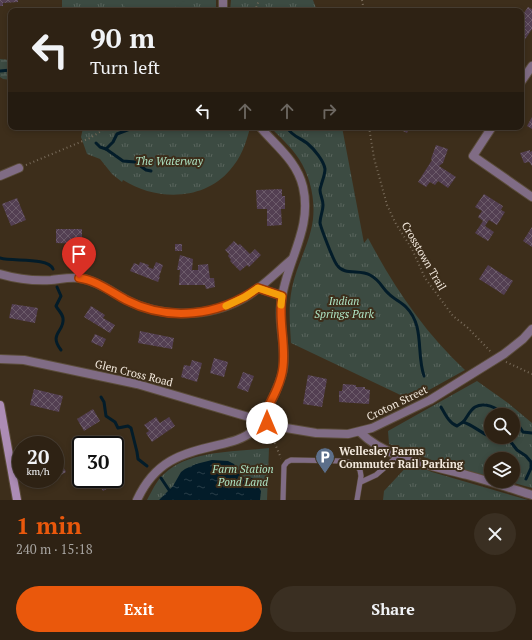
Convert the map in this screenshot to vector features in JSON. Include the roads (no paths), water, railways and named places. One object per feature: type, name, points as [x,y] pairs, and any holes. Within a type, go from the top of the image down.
[{"type":"street","points":[[524,78],[532,66]]},
{"type":"street","points":[[137,500],[150,480],[168,462],[184,454],[240,438],[252,432],[264,422],[283,370],[284,356],[280,314],[282,296],[286,275],[302,234],[306,204],[303,186],[292,162],[263,130]]},
{"type":"street","points":[[490,130],[473,156],[532,196]]},
{"type":"street","points":[[0,176],[19,168]]},
{"type":"street","points":[[0,274],[30,280],[83,278],[94,282],[125,300],[140,306],[176,314],[196,313],[221,308],[240,300],[258,288],[292,260]]},
{"type":"street","points":[[258,288],[282,296]]},
{"type":"street","name":"Croton Street","points":[[264,422],[293,430],[316,433],[340,434],[360,432],[377,426],[423,404],[498,358],[517,344],[532,329]]},
{"type":"street","name":"Glen Cross Road","points":[[0,359],[24,360],[137,384],[264,422]]},
{"type":"street","points":[[0,409],[17,500]]},
{"type":"street","points":[[360,432],[374,444],[399,455],[440,469],[467,475],[532,495]]},
{"type":"lane","points":[[360,482],[376,475],[399,455]]},
{"type":"lane","points":[[283,500],[284,468],[285,463],[291,460],[350,462],[355,464],[360,470],[360,482],[356,500]]},
{"type":"water","points":[[212,460],[228,461],[234,464],[243,477],[253,478],[261,491],[260,500],[159,500],[173,486],[181,472],[196,464]]},
{"type":"waterway","points":[[0,71],[8,70]]},
{"type":"waterway","points":[[96,143],[100,147],[106,149],[113,142],[117,134],[127,130]]},
{"type":"waterway","points":[[289,130],[313,149],[321,159],[324,166],[325,172],[320,190],[323,201],[320,223],[335,262],[344,270],[362,272],[374,277],[386,291],[404,305],[412,314],[418,331],[420,358],[424,376]]},
{"type":"waterway","points":[[106,149],[123,161],[135,162],[146,170],[151,171]]},
{"type":"waterway","points":[[0,258],[37,261],[50,265],[53,269]]},
{"type":"waterway","points":[[57,287],[61,296],[56,306],[61,313],[63,323],[56,336],[56,340],[61,350]]},
{"type":"waterway","points":[[101,397],[104,402],[106,416],[115,422],[118,428],[128,426],[131,428],[138,459],[147,466]]},
{"type":"waterway","points":[[463,422],[471,410],[475,407],[486,405],[494,408]]},
{"type":"waterway","points":[[441,407],[454,425],[457,426],[463,422],[484,433]]},
{"type":"waterway","points":[[520,428],[523,432],[532,433]]},
{"type":"waterway","points":[[512,444],[531,462],[531,468],[526,479]]},
{"type":"waterway","points":[[161,478],[169,490]]},
{"type":"place","name":"Wellesley Farms Commuter Rail Parking","points":[[325,474]]},
{"type":"park label","name":"The Waterway","points":[[169,161]]},
{"type":"park label","name":"Indian Springs Park","points":[[344,307]]},
{"type":"park label","name":"Farm Station Pond Land","points":[[243,475]]}]
